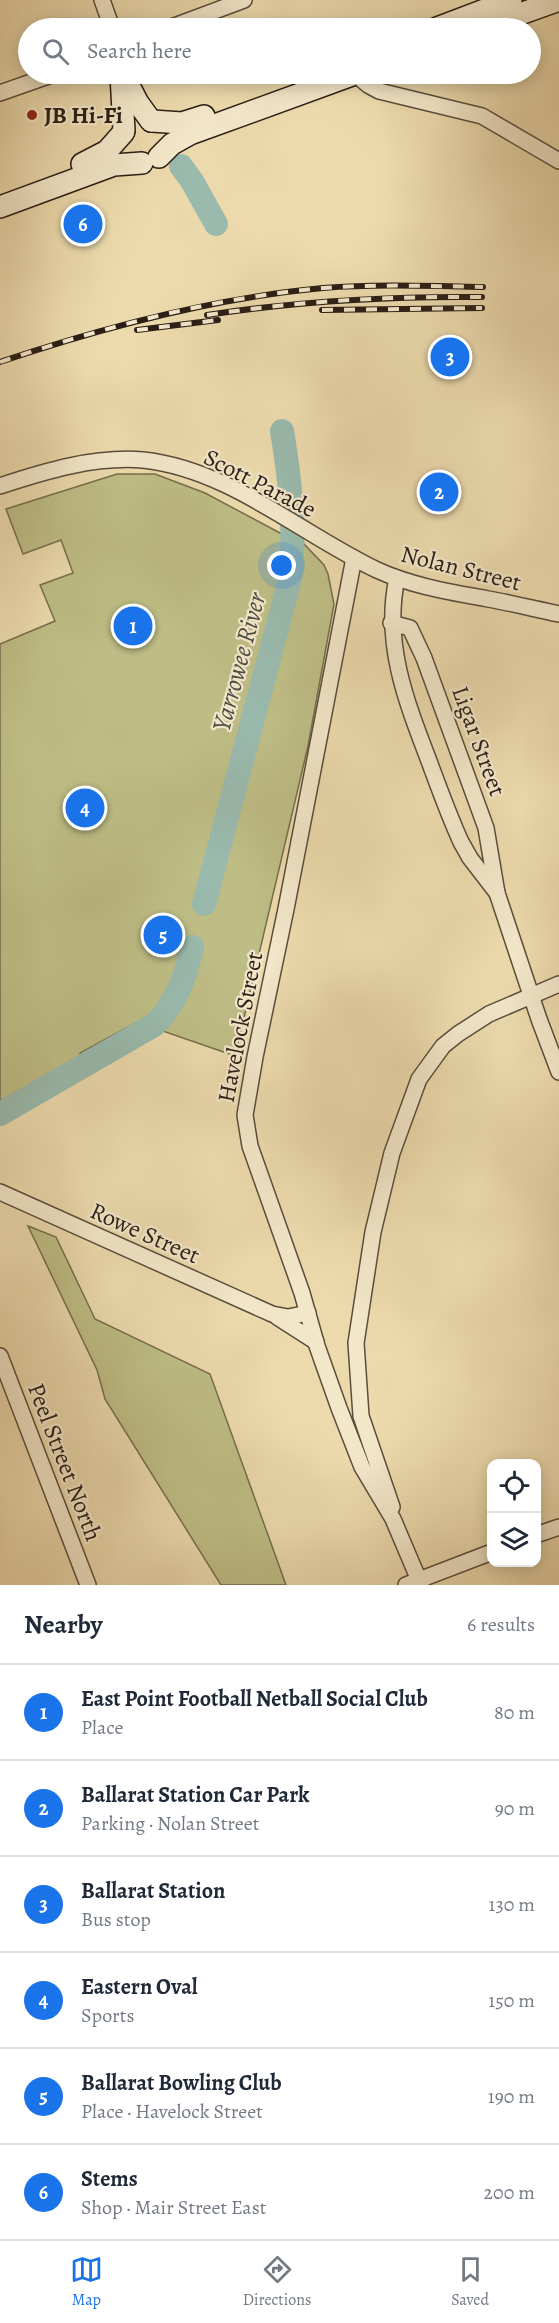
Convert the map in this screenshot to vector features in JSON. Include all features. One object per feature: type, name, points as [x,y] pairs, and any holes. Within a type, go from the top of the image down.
[{"type":"main road","points":[[481,17],[511,0]]},
{"type":"main road","points":[[481,17],[558,0]]},
{"type":"main road","points":[[122,84],[124,132],[122,147],[130,158],[151,160],[165,147],[165,137],[161,127],[152,121],[127,84]]},
{"type":"main road","points":[[0,194],[92,160],[110,148],[128,126],[139,120],[175,123],[191,121],[291,84]]},
{"type":"main road","points":[[0,207],[114,165],[151,160],[190,134],[328,84]]},
{"type":"street","points":[[102,0],[108,18]]},
{"type":"street","points":[[196,18],[244,0]]},
{"type":"street","points":[[0,93],[26,84]]},
{"type":"street","points":[[366,84],[379,91],[482,116],[559,161]]},
{"type":"street","name":"Scott Parade","points":[[0,486],[81,465],[109,461],[142,460],[173,466],[204,476],[354,558]]},
{"type":"street","name":"Nolan Street","points":[[354,558],[397,578],[447,591],[559,614]]},
{"type":"street","name":"Havelock Street","points":[[354,558],[245,1115],[250,1146],[316,1342],[362,1467],[390,1512],[405,1544],[416,1583]]},
{"type":"street","name":"Ligar Street","points":[[397,578],[391,623],[394,654],[402,688],[452,822],[470,858],[497,893]]},
{"type":"street","name":"Ligar Street","points":[[391,623],[409,627],[424,658],[486,828],[497,893],[559,1072]]},
{"type":"street","points":[[405,1544],[360,1412],[357,1332],[372,1232],[392,1152],[411,1095],[422,1072],[438,1051],[458,1034],[489,1014],[559,984]]},
{"type":"street","name":"Rowe Street","points":[[0,1192],[272,1314],[316,1342]]},
{"type":"street","name":"Rowe Street","points":[[272,1314],[288,1317],[308,1313]]},
{"type":"street","name":"Peel Street North","points":[[0,1356],[88,1585]]},
{"type":"street","points":[[541,1534],[559,1527]]},
{"type":"street","points":[[416,1583],[487,1554]]},
{"type":"shaded area","points":[[117,474],[155,474],[205,493],[282,534],[302,542],[324,565],[334,604],[308,746],[235,1056],[137,1022],[0,1101],[0,644],[55,621],[40,585],[73,573],[61,540],[23,554],[6,509]]},
{"type":"shaded area","points":[[28,1226],[56,1237],[95,1319],[210,1374],[286,1585],[221,1585],[105,1399],[97,1370]]},
{"type":"waterway","name":"Yarrowee River","points":[[181,166],[216,224]]},
{"type":"waterway","name":"Yarrowee River","points":[[204,904],[290,579],[291,505],[282,431]]},
{"type":"waterway","name":"Yarrowee River","points":[[0,1114],[154,1025],[169,1008],[179,989],[192,947]]},
{"type":"railway","points":[[0,362],[119,326],[241,299],[343,287],[483,287]]},
{"type":"railway","points":[[207,315],[344,300],[482,297]]},
{"type":"railway","points":[[322,310],[482,308]]},
{"type":"railway","points":[[137,330],[218,320]]},
{"type":"place","name":"JB Hi-Fi","points":[[32,115]]},
{"type":"place","name":"Stems","points":[[83,224]]},
{"type":"place","name":"Ballarat Station","points":[[450,357]]},
{"type":"place","name":"Ballarat Station Car Park","points":[[439,492]]},
{"type":"place","name":"East Point Football Netball Social Club","points":[[133,626]]},
{"type":"place","name":"Eastern Oval","points":[[85,808]]},
{"type":"place","name":"Ballarat Bowling Club","points":[[163,935]]}]
